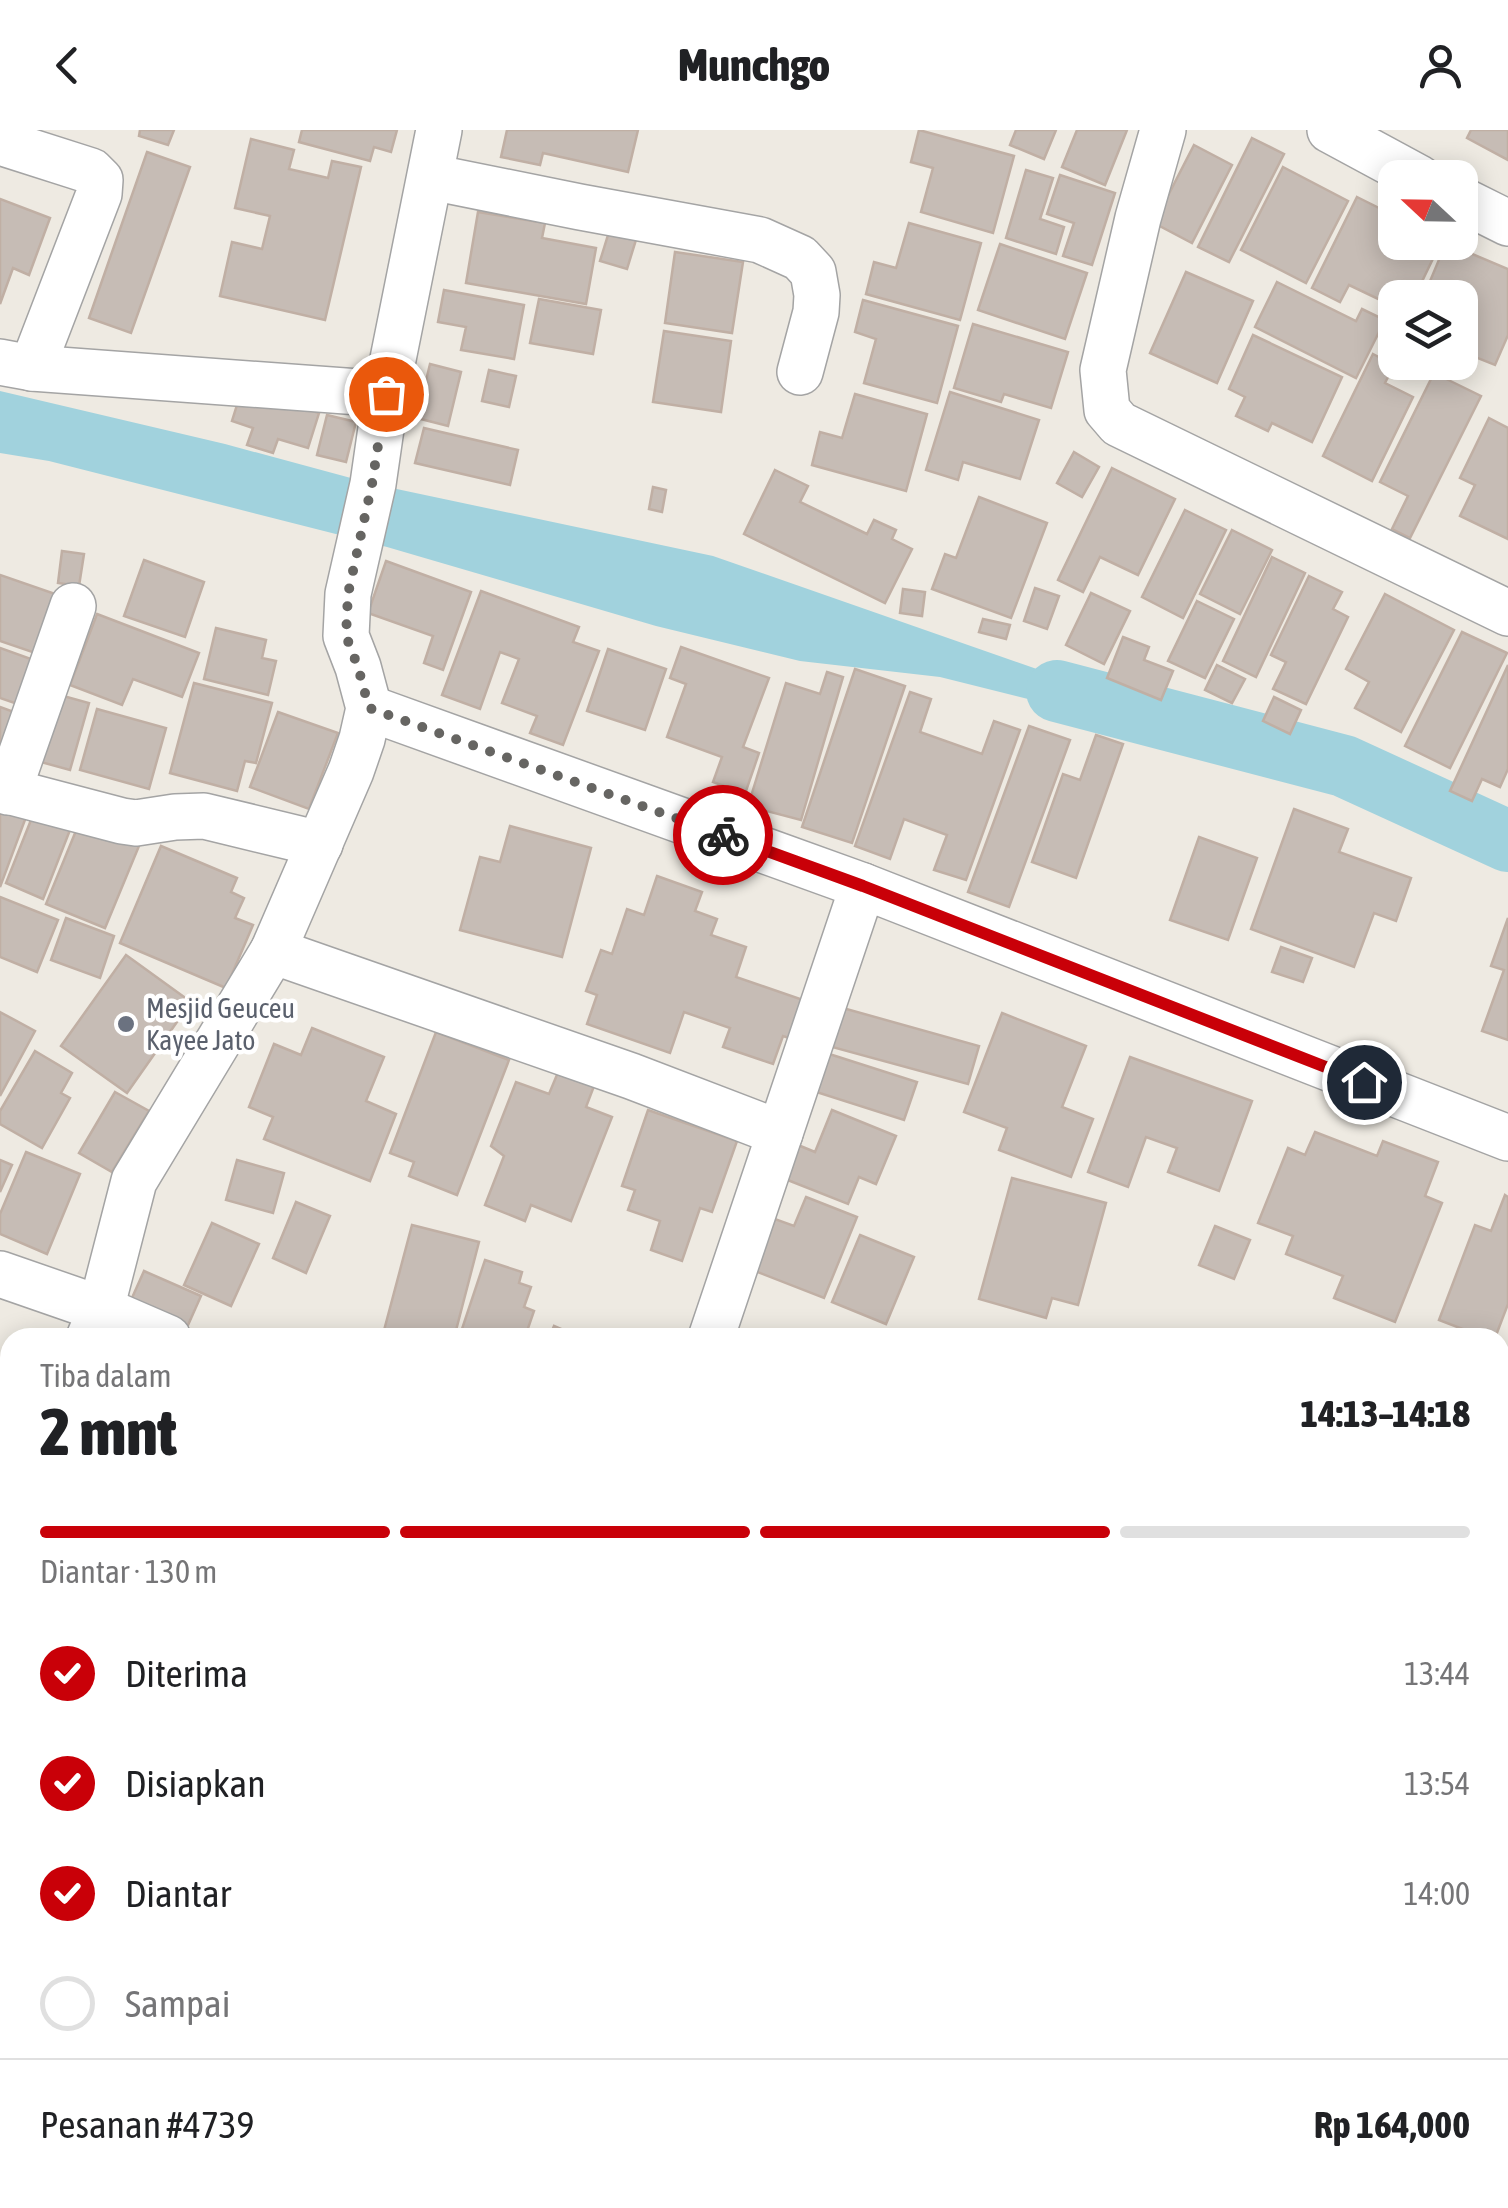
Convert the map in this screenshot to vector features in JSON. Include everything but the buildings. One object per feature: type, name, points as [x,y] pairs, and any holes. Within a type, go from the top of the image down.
[{"type":"street","points":[[0,1274],[95,1323],[134,1181],[274,951],[351,771],[369,708],[346,636],[348,594],[439,130]]},
{"type":"street","points":[[1163,130],[1103,370],[1104,402],[1111,416],[1119,424],[1508,613]]},
{"type":"street","points":[[1330,130],[1386,160]]},
{"type":"street","points":[[0,142],[91,172],[100,180],[99,194],[16,365],[386,394]]},
{"type":"street","points":[[431,176],[760,240],[800,258],[813,272],[817,295],[800,372]]},
{"type":"street","points":[[1478,208],[1508,224]]},
{"type":"street","points":[[73,606],[4,790],[122,822],[204,816],[320,844]]},
{"type":"street","points":[[369,708],[863,886],[1508,1138]]},
{"type":"street","points":[[714,1328],[863,886]]},
{"type":"street","points":[[274,951],[631,1076],[780,1134]]},
{"type":"water","points":[[0,391],[225,444],[373,484],[713,556],[1140,705],[1132,725],[940,677],[800,661],[656,626],[387,547],[49,461],[0,453]]},
{"type":"waterway","points":[[1057,691],[1344,766],[1508,841]]},
{"type":"way so far","points":[[386,394],[372,484],[348,594],[346,636],[369,708],[723,835]]},
{"type":"place","name":"Mesjid Geuceu Kayee Jato","points":[[126,1024]]},
{"type":"route","points":[[723,835],[1364,1082]]}]
